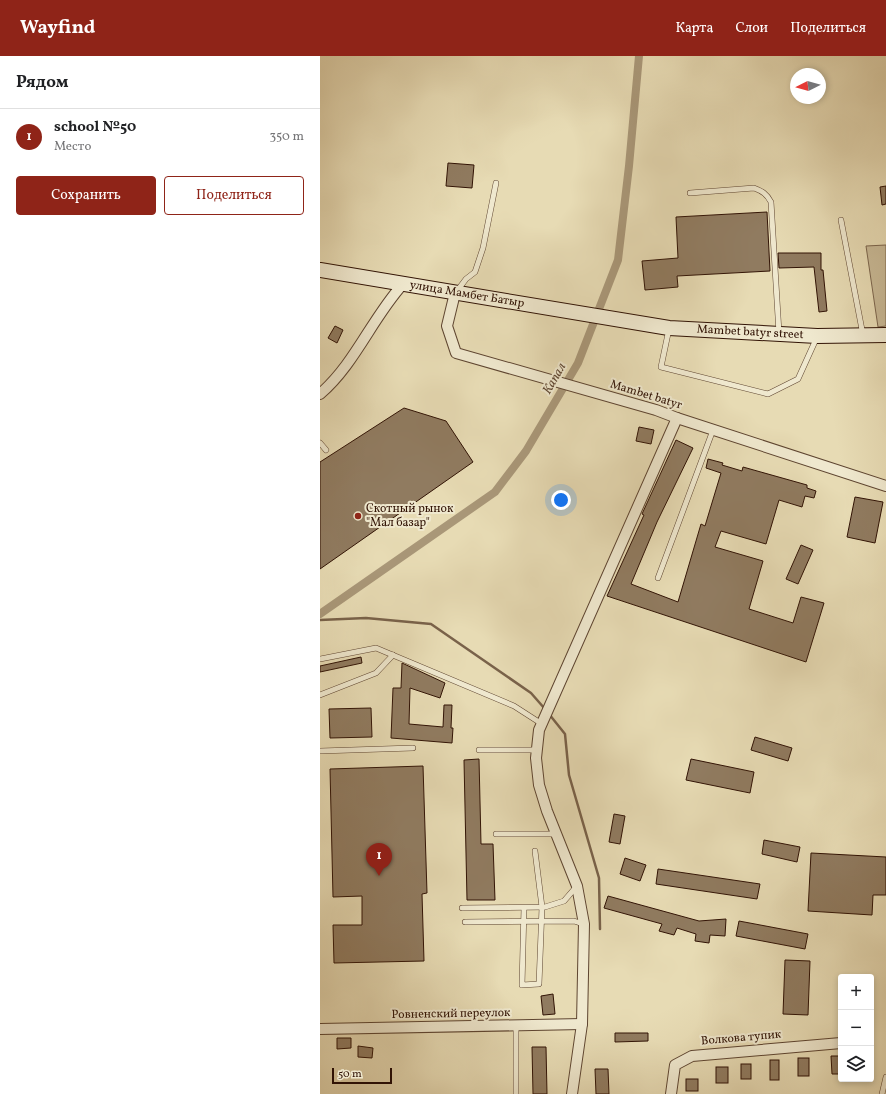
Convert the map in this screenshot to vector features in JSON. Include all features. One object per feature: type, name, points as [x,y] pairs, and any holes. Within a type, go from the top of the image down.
[{"type":"main road","name":"улица Мамбет Батыр","points":[[320,270],[614,319]]},
{"type":"main road","name":"Mambet batyr street","points":[[614,319],[669,328],[817,336],[886,335]]},
{"type":"street","points":[[320,394],[333,383],[389,299],[403,284]]},
{"type":"street","name":"Mambet batyr","points":[[455,293],[447,326],[456,354],[656,410],[886,486]]},
{"type":"street","points":[[572,1094],[582,1024],[584,924],[577,886],[556,834],[539,785],[536,758],[539,730],[677,418]]},
{"type":"street","name":"Ровненский переулок","points":[[320,1029],[582,1024]]},
{"type":"street","name":"Волкова тупик","points":[[671,1094],[675,1065],[692,1056],[838,1043]]},
{"type":"lane","points":[[455,293],[475,272],[483,248],[496,184]]},
{"type":"lane","points":[[690,193],[754,188],[762,191],[768,196],[771,202],[779,334]]},
{"type":"lane","points":[[841,220],[863,336]]},
{"type":"lane","points":[[669,328],[661,367],[768,394],[798,379],[817,336]]},
{"type":"lane","points":[[658,578],[713,430]]},
{"type":"lane","points":[[320,443],[326,450]]},
{"type":"lane","points":[[320,659],[376,648],[514,706],[543,720]]},
{"type":"lane","points":[[320,695],[376,673],[393,655]]},
{"type":"lane","points":[[320,751],[414,748]]},
{"type":"lane","points":[[479,750],[537,750]]},
{"type":"lane","points":[[496,834],[556,834]]},
{"type":"lane","points":[[524,908],[522,985],[539,984],[542,907],[535,851]]},
{"type":"lane","points":[[462,908],[542,907],[564,901],[577,886]]},
{"type":"lane","points":[[465,922],[574,920],[584,924]]},
{"type":"lane","points":[[516,1026],[516,1094]]},
{"type":"lane","points":[[882,1094],[886,1077]]},
{"type":"shaded area","points":[[886,245],[886,326],[878,327],[866,246]]},
{"type":"building","points":[[448,163],[474,165],[472,188],[446,186]]},
{"type":"building","points":[[886,186],[886,204],[882,205],[880,187]]},
{"type":"building","points":[[767,212],[770,271],[677,276],[678,287],[645,290],[642,261],[678,258],[676,217]]},
{"type":"building","points":[[778,253],[821,253],[821,270],[823,270],[827,311],[819,312],[814,267],[779,268]]},
{"type":"building","points":[[335,326],[343,330],[337,343],[328,338]]},
{"type":"building","name":"Скотный рынок \"Мал базар\"","points":[[404,408],[446,421],[473,462],[320,569],[320,462]]},
{"type":"building","points":[[639,427],[654,430],[651,444],[636,441]]},
{"type":"building","points":[[676,440],[693,448],[657,522],[631,584],[678,602],[701,524],[705,526],[721,473],[706,468],[708,459],[723,463],[722,465],[742,471],[743,467],[807,485],[807,488],[816,491],[814,498],[805,496],[802,507],[779,500],[766,544],[721,531],[715,547],[763,561],[749,609],[793,623],[801,597],[824,603],[806,662],[607,596]]},
{"type":"building","points":[[855,497],[883,502],[875,543],[847,537]]},
{"type":"building","points":[[801,545],[813,550],[798,584],[786,579]]},
{"type":"building","points":[[361,657],[362,663],[320,672],[320,666]]},
{"type":"building","points":[[402,663],[445,683],[440,698],[410,688],[409,724],[443,727],[444,705],[452,705],[452,743],[391,738],[393,688],[401,688]]},
{"type":"building","points":[[371,708],[372,737],[330,738],[329,709]]},
{"type":"building","points":[[755,737],[792,748],[788,761],[751,750]]},
{"type":"building","points":[[479,759],[481,844],[493,844],[495,900],[467,900],[464,760]]},
{"type":"building","points":[[691,759],[754,772],[750,793],[686,780]]},
{"type":"building","points":[[423,766],[427,893],[422,894],[424,961],[334,963],[333,925],[362,925],[362,896],[333,897],[330,769]]},
{"type":"building","points":[[614,814],[625,816],[620,844],[609,842]]},
{"type":"building","points":[[764,840],[800,847],[797,862],[762,854]]},
{"type":"building","points":[[811,853],[886,857],[886,895],[873,895],[872,915],[808,911]]},
{"type":"building","points":[[625,858],[646,865],[640,881],[620,874]]},
{"type":"building","points":[[658,869],[760,884],[757,899],[656,884]]},
{"type":"building","points":[[608,896],[699,921],[726,919],[725,936],[710,935],[709,943],[695,941],[696,934],[677,928],[674,935],[659,931],[662,924],[604,908]]},
{"type":"building","points":[[739,921],[808,934],[805,949],[736,936]]},
{"type":"building","points":[[785,960],[810,961],[808,1015],[783,1014]]},
{"type":"building","points":[[553,994],[555,1014],[543,1015],[541,996]]},
{"type":"building","points":[[615,1033],[648,1033],[648,1041],[615,1042]]},
{"type":"building","points":[[337,1038],[351,1038],[351,1048],[337,1049]]},
{"type":"building","points":[[358,1046],[373,1048],[372,1058],[358,1057]]},
{"type":"building","points":[[532,1047],[546,1047],[547,1094],[533,1094]]},
{"type":"building","points":[[831,1056],[838,1056],[838,1074],[832,1074]]},
{"type":"building","points":[[798,1058],[809,1058],[809,1076],[798,1076]]},
{"type":"building","points":[[770,1060],[779,1060],[779,1080],[770,1080]]},
{"type":"building","points":[[741,1064],[751,1064],[751,1079],[741,1079]]},
{"type":"building","points":[[716,1067],[728,1067],[728,1083],[716,1083]]},
{"type":"building","points":[[595,1069],[608,1069],[609,1094],[596,1094]]},
{"type":"building","points":[[686,1079],[698,1079],[698,1091],[686,1091]]},
{"type":"waterway","name":"Капал","points":[[320,614],[495,492],[526,451],[578,363],[618,260],[629,166],[639,56]]},
{"type":"waterway","points":[[320,620],[366,618],[431,624],[531,693],[545,709]]},
{"type":"waterway","points":[[549,714],[565,734],[569,775],[599,878],[600,929]]},
{"type":"place","name":"Скотный рынок \"Мал базар\"","points":[[358,516]]},
{"type":"place","name":"school №50","points":[[379,876]]}]
